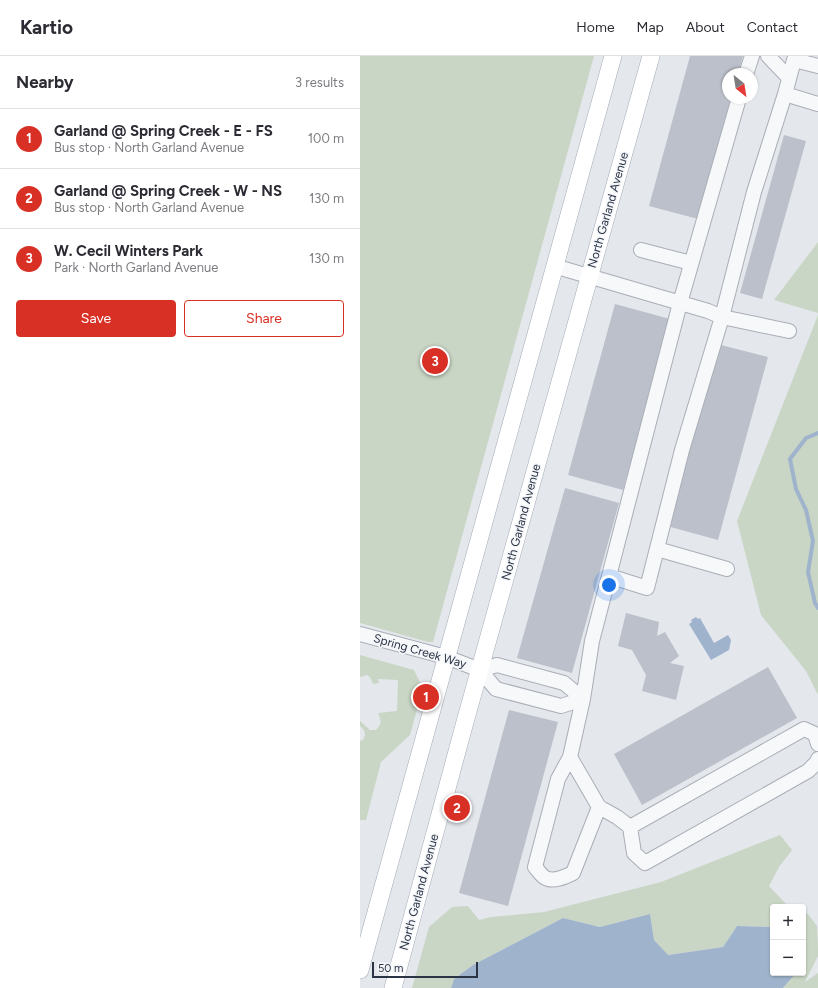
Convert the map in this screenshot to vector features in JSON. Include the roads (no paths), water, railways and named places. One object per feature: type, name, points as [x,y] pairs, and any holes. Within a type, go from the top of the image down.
[{"type":"main road","points":[[360,970],[613,56]]},
{"type":"main road","name":"North Garland Avenue","points":[[393,988],[651,56]]},
{"type":"street","points":[[748,68],[752,56]]},
{"type":"street","points":[[768,56],[789,78]]},
{"type":"street","points":[[609,576],[647,588],[682,450],[722,317],[754,192],[785,94],[794,60],[818,66]]},
{"type":"street","points":[[785,94],[818,104]]},
{"type":"street","points":[[599,807],[573,873],[554,880],[545,878],[535,867],[558,780],[570,757],[583,699],[592,641],[680,303],[737,104]]},
{"type":"street","points":[[641,250],[691,263]]},
{"type":"street","points":[[554,266],[708,311],[722,317],[789,331]]},
{"type":"street","points":[[657,549],[727,569]]},
{"type":"street","name":"Spring Creek Way","points":[[360,634],[446,657],[480,670]]},
{"type":"street","points":[[497,665],[564,683],[583,699],[561,706],[496,689],[480,670],[497,665]]},
{"type":"street","points":[[630,827],[804,729],[815,734],[818,744]]},
{"type":"street","points":[[570,757],[599,807],[617,817],[630,827],[634,853],[645,863],[808,771],[818,759]]},
{"type":"water","points":[[696,617],[698,619],[700,618],[714,643],[728,635],[731,640],[729,650],[711,660],[689,624],[692,622],[691,620]]},
{"type":"water","points":[[650,914],[654,940],[668,955],[723,947],[737,926],[770,927],[770,976],[793,976],[783,988],[451,988],[454,979],[473,965],[563,918],[600,927]]},
{"type":"waterway","points":[[818,433],[806,438],[790,459],[796,489],[806,510],[813,541],[808,572],[815,603],[818,608]]},
{"type":"place","name":"W. Cecil Winters Park","points":[[435,361]]},
{"type":"place","name":"Garland @ Spring Creek - E - FS","points":[[426,697]]},
{"type":"place","name":"Garland @ Spring Creek - W - NS","points":[[457,808]]}]
